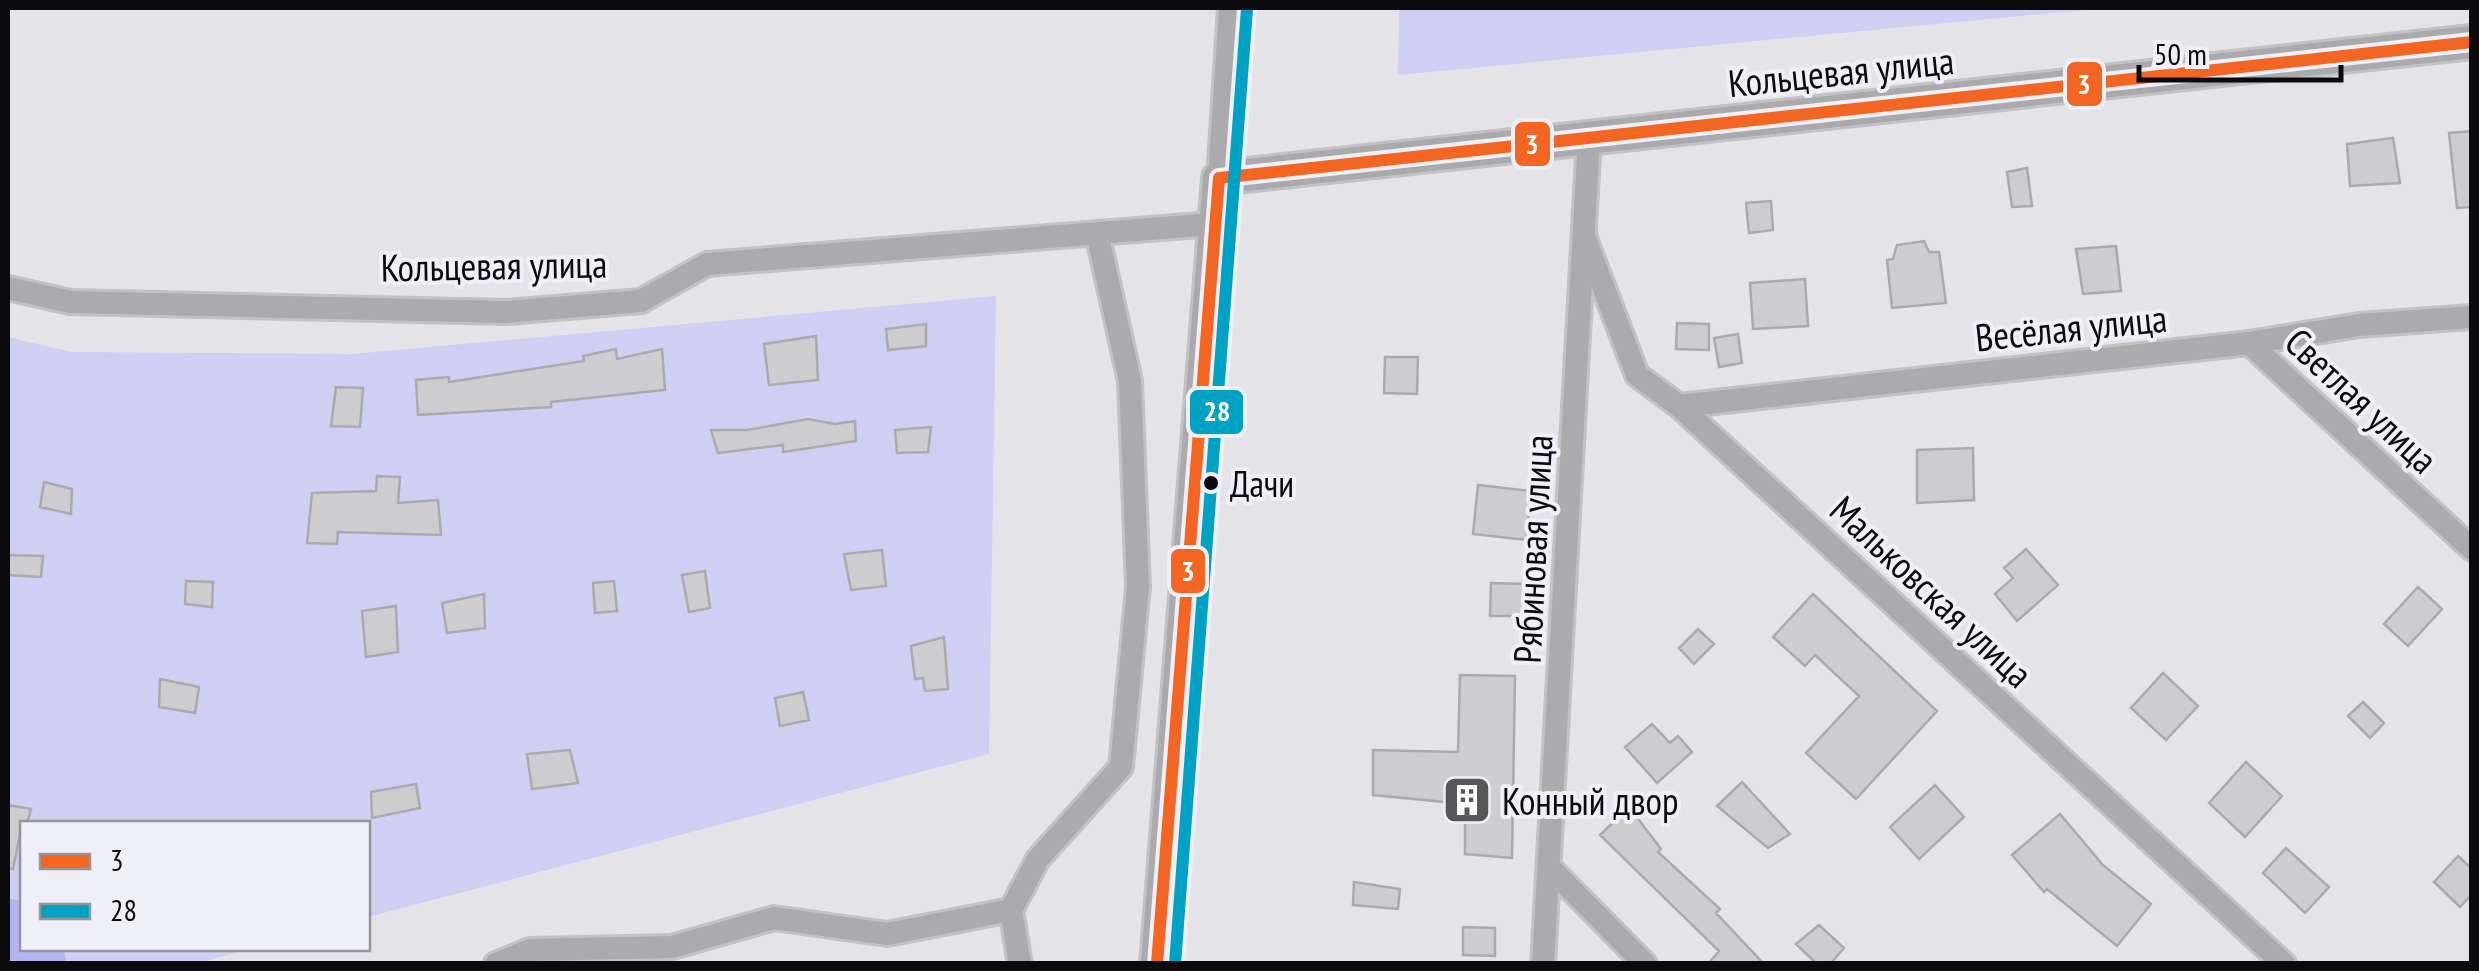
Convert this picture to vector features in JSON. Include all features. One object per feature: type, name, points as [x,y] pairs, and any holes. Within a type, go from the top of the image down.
[{"type":"street","points":[[1158,964],[1230,8]]},
{"type":"street","name":"Кольцевая улица","points":[[1219,178],[2472,42]]},
{"type":"street","name":"Рябиновая улица","points":[[1543,964],[1588,138]]},
{"type":"street","name":"Кольцевая улица","points":[[8,288],[70,302],[506,312],[641,301],[707,264],[1213,224]]},
{"type":"street","points":[[1020,964],[1011,910],[1038,859],[1122,767],[1138,587],[1130,381],[1096,233]]},
{"type":"street","name":"Мальковская улица","points":[[1584,236],[1637,375],[1678,406],[2284,964]]},
{"type":"street","name":"Весёлая улица","points":[[1678,406],[2249,342],[2359,325],[2472,317]]},
{"type":"street","name":"Светлая улица","points":[[2249,342],[2472,549]]},
{"type":"street","points":[[1550,868],[1645,964]]},
{"type":"street","points":[[496,964],[530,950],[672,947],[774,918],[887,934],[1011,910]]},
{"type":"shaded area","points":[[1399,8],[2106,8],[1398,75]]},
{"type":"shaded area","points":[[996,296],[989,754],[370,916],[370,821],[20,821],[20,951],[242,951],[199,963],[8,964],[8,337],[71,352],[352,354]]},
{"type":"water","points":[[8,899],[20,900],[20,951],[64,951],[66,963],[8,963]]},
{"type":"building","points":[[2472,131],[2472,207],[2457,208],[2449,133]]},
{"type":"building","points":[[2393,138],[2400,183],[2350,186],[2347,144]]},
{"type":"building","points":[[2027,168],[2032,206],[2012,207],[2007,172]]},
{"type":"building","points":[[1771,201],[1773,230],[1749,233],[1746,203]]},
{"type":"building","points":[[1924,241],[1929,252],[1939,252],[1946,303],[1892,308],[1887,260],[1893,259],[1897,245]]},
{"type":"building","points":[[2116,246],[2121,291],[2083,294],[2076,249]]},
{"type":"building","points":[[1805,279],[1808,326],[1753,329],[1750,283]]},
{"type":"building","points":[[1677,323],[1709,324],[1709,350],[1676,349]]},
{"type":"building","points":[[926,324],[926,346],[888,350],[886,329]]},
{"type":"building","points":[[1738,334],[1742,363],[1719,367],[1714,338]]},
{"type":"building","points":[[816,336],[818,380],[769,385],[764,344]]},
{"type":"building","points":[[616,349],[617,359],[662,349],[665,390],[551,402],[551,407],[418,415],[416,380],[449,377],[449,382],[584,361],[583,356]]},
{"type":"building","points":[[1385,357],[1418,357],[1417,394],[1384,393]]},
{"type":"building","points":[[336,387],[363,388],[360,427],[331,426]]},
{"type":"building","points":[[808,419],[835,424],[855,421],[856,441],[783,452],[783,445],[718,453],[711,430],[747,430]]},
{"type":"building","points":[[931,427],[928,452],[897,453],[895,430]]},
{"type":"building","points":[[1973,448],[1974,500],[1917,503],[1917,450]]},
{"type":"building","points":[[377,476],[400,477],[398,503],[438,500],[441,535],[338,532],[337,544],[307,543],[312,493],[376,491]]},
{"type":"building","points":[[44,482],[72,489],[71,514],[40,507]]},
{"type":"building","points":[[1478,485],[1531,491],[1526,540],[1473,534]]},
{"type":"building","points":[[2026,549],[2058,585],[2017,621],[1995,594],[2013,578],[2004,568]]},
{"type":"building","points":[[882,550],[886,586],[851,590],[844,554]]},
{"type":"building","points":[[8,555],[43,556],[41,577],[8,575]]},
{"type":"building","points":[[705,571],[710,608],[689,612],[682,575]]},
{"type":"building","points":[[186,581],[213,582],[212,607],[185,604]]},
{"type":"building","points":[[614,581],[617,611],[595,613],[593,583]]},
{"type":"building","points":[[1491,583],[1525,584],[1525,616],[1490,616]]},
{"type":"building","points":[[2418,587],[2442,609],[2408,646],[2384,624]]},
{"type":"building","points":[[484,594],[485,628],[447,633],[442,603]]},
{"type":"building","points":[[1813,594],[1937,711],[1856,799],[1806,753],[1859,696],[1815,655],[1805,666],[1773,637]]},
{"type":"building","points":[[396,606],[398,652],[366,657],[362,611]]},
{"type":"building","points":[[1698,629],[1714,644],[1694,664],[1679,648]]},
{"type":"building","points":[[944,637],[948,689],[925,691],[923,678],[915,679],[911,646]]},
{"type":"building","points":[[2163,673],[2198,706],[2166,740],[2131,708]]},
{"type":"building","name":"Конный двор","points":[[1460,675],[1515,676],[1512,858],[1465,854],[1465,804],[1373,795],[1373,750],[1458,752]]},
{"type":"building","points":[[160,679],[199,687],[195,713],[159,707]]},
{"type":"building","points":[[803,692],[809,720],[780,726],[775,698]]},
{"type":"building","points":[[2363,702],[2384,723],[2370,738],[2348,716]]},
{"type":"building","points":[[1652,724],[1670,743],[1678,736],[1692,752],[1657,783],[1625,747]]},
{"type":"building","points":[[570,750],[578,783],[532,789],[527,754]]},
{"type":"building","points":[[2246,762],[2282,796],[2245,837],[2209,803]]},
{"type":"building","points":[[1742,782],[1790,834],[1768,848],[1717,806]]},
{"type":"building","points":[[416,784],[420,808],[372,818],[371,792]]},
{"type":"building","points":[[1935,785],[1964,817],[1919,859],[1890,827]]},
{"type":"building","points":[[8,805],[31,809],[28,821],[20,821],[13,869],[8,868]]},
{"type":"building","points":[[1629,807],[1661,849],[1658,852],[1720,909],[1716,913],[1764,964],[1708,964],[1719,951],[1600,835]]},
{"type":"building","points":[[2060,814],[2103,865],[2151,904],[2117,946],[2047,889],[2044,892],[2012,855]]},
{"type":"building","points":[[2286,848],[2329,887],[2305,913],[2263,873]]},
{"type":"building","points":[[2458,856],[2472,869],[2472,894],[2460,907],[2434,882]]},
{"type":"building","points":[[1354,882],[1400,889],[1398,909],[1353,905]]},
{"type":"building","points":[[1819,925],[1844,948],[1830,964],[1817,964],[1796,944]]},
{"type":"building","points":[[1463,927],[1495,928],[1495,956],[1463,955]]},
{"type":"transit line","name":"28","points":[[1175,964],[1247,9]]},
{"type":"transit line","name":"3","points":[[1219,178],[2472,42]]},
{"type":"transit line","name":"3","points":[[1157,964],[1219,178]]},
{"type":"place","name":"Дачи","points":[[1211,483]]},
{"type":"place","name":"Конный двор","points":[[1467,800]]}]
